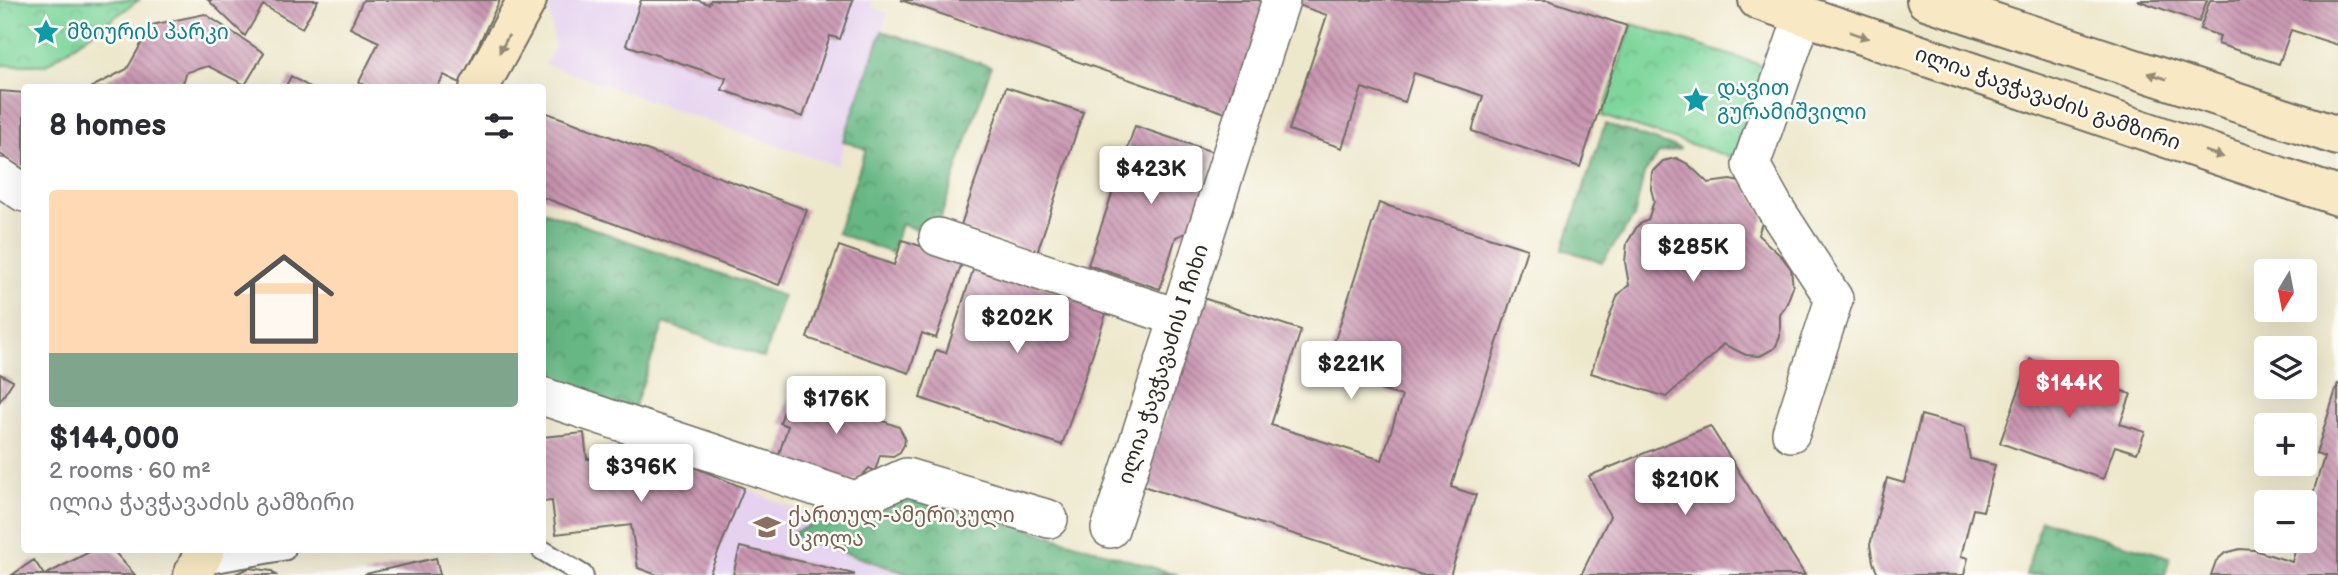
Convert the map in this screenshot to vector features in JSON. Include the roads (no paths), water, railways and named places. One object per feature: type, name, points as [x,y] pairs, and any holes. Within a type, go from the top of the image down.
[{"type":"main road","points":[[482,84],[527,0]]},
{"type":"main road","points":[[1926,0],[2338,136]]},
{"type":"main road","name":"ილია ჭავჭავაძის გამზირი","points":[[1776,5],[2338,195]]},
{"type":"street","name":"ილია ჭავჭავაძის I ჩიხი","points":[[1110,529],[1281,0]]},
{"type":"street","points":[[1776,5],[1751,165],[1775,208],[1834,299],[1791,433]]},
{"type":"street","points":[[0,177],[21,190]]},
{"type":"street","points":[[938,237],[1179,318]]},
{"type":"street","points":[[546,397],[855,500],[906,477],[1049,519]]},
{"type":"lane","points":[[546,552],[583,575]]},
{"type":"lane","points":[[198,564],[266,553]]},
{"type":"place","name":"მზიურის პარკი","points":[[46,32]]},
{"type":"place","name":"დავით გურამიშვილი","points":[[1696,100]]},
{"type":"place","name":"ქართულ-ამერიკული სკოლა","points":[[767,527]]}]
